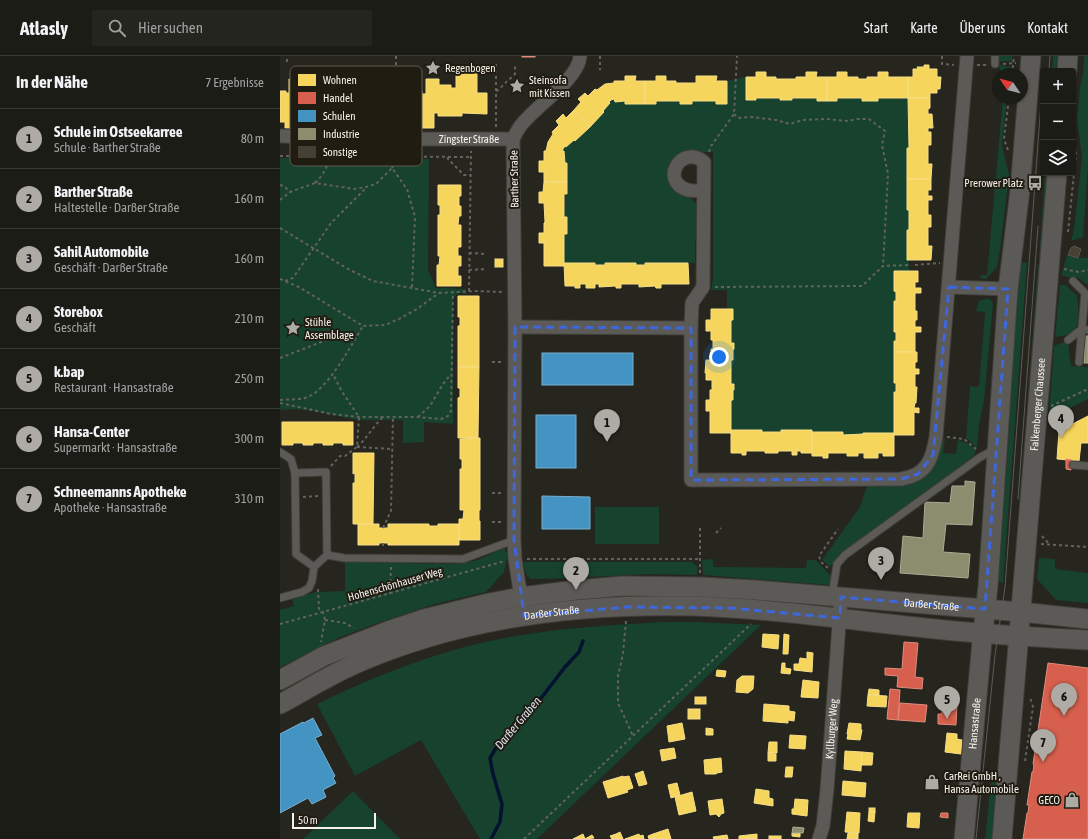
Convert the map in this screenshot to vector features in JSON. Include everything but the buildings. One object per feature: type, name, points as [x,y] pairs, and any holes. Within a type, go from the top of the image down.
[{"type":"main road","points":[[1067,68],[1068,56]]},
{"type":"main road","points":[[986,609],[989,579],[988,450],[1020,190],[1024,59]]},
{"type":"main road","name":"Falkenberger Chaussee","points":[[1019,637],[1057,176]]},
{"type":"main road","name":"Darßer Straße","points":[[280,680],[324,656],[388,631],[424,619],[457,610],[521,597],[623,586],[701,587],[837,596],[1088,619]]},
{"type":"main road","name":"Darßer Straße","points":[[280,704],[328,678],[387,651],[443,633],[485,623],[568,610],[694,606],[840,618],[983,634],[1088,640]]},
{"type":"main road","name":"Hansastraße","points":[[964,839],[986,609]]},
{"type":"main road","points":[[1002,839],[1019,637]]},
{"type":"street","name":"Barther Straße","points":[[524,616],[515,559],[514,540],[515,292],[513,139],[519,127],[572,74],[580,60],[580,56]]},
{"type":"street","points":[[704,191],[690,191],[683,188],[675,181],[674,174],[679,162],[686,158],[696,157],[704,162],[704,191],[703,287],[692,303],[691,480],[901,479],[918,474],[927,466],[933,455],[936,437],[967,60]]},
{"type":"street","name":"Zingster Straße","points":[[280,136],[290,136]]},
{"type":"street","name":"Zingster Straße","points":[[422,140],[513,139]]},
{"type":"street","points":[[949,287],[1008,290]]},
{"type":"street","points":[[515,327],[691,328]]},
{"type":"street","points":[[837,596],[840,618]]},
{"type":"street","name":"Kyllburger Weg","points":[[819,839],[823,826],[826,805],[840,618]]},
{"type":"lane","points":[[995,56],[995,64]]},
{"type":"lane","points":[[1072,281],[1085,293],[1085,330],[1080,362]]},
{"type":"lane","points":[[1068,340],[1085,330]]},
{"type":"lane","points":[[837,596],[834,575],[837,564],[852,549],[988,450]]},
{"type":"lane","points":[[280,452],[291,459],[295,473],[296,554],[314,567]]},
{"type":"lane","points":[[1073,465],[1088,466]]},
{"type":"lane","points":[[280,598],[302,592],[309,588],[312,581],[314,567],[327,555],[326,472],[295,473]]},
{"type":"lane","points":[[327,555],[344,558],[463,559],[514,540]]},
{"type":"path","points":[[287,56],[287,62]]},
{"type":"path","points":[[600,56],[600,70]]},
{"type":"path","points":[[704,162],[711,146],[734,114],[737,56]]},
{"type":"path","points":[[942,56],[942,64],[967,60],[995,64],[1013,63],[1024,59]]},
{"type":"path","points":[[1013,68],[1014,56]]},
{"type":"path","points":[[496,64],[496,139]]},
{"type":"path","points":[[496,91],[515,74],[515,64]]},
{"type":"path","points":[[734,114],[738,118],[752,117],[776,120],[790,124],[803,120],[826,119],[848,121],[869,119],[885,132],[882,145],[888,174],[883,266]]},
{"type":"path","points":[[469,291],[470,151],[477,151]]},
{"type":"path","points":[[422,157],[470,157]]},
{"type":"path","points":[[448,157],[448,159],[464,175],[470,175]]},
{"type":"path","points":[[316,183],[328,166]]},
{"type":"path","points":[[280,200],[290,192],[316,183],[354,189],[366,187],[376,184],[392,168],[407,189],[415,217],[412,288]]},
{"type":"path","points":[[280,185],[284,186],[290,192]]},
{"type":"path","points":[[285,281],[293,278],[331,223],[366,187]]},
{"type":"path","points":[[280,228],[348,269],[373,281],[439,293],[469,291],[515,292]]},
{"type":"path","points":[[469,254],[486,254]]},
{"type":"path","points":[[915,266],[951,262]]},
{"type":"path","points":[[703,287],[862,286],[883,266],[909,265]]},
{"type":"path","points":[[1061,268],[1079,272],[1088,269]]},
{"type":"path","points":[[469,270],[487,269]]},
{"type":"path","points":[[280,279],[299,287],[363,326],[386,324],[399,319],[418,309],[439,293]]},
{"type":"path","points":[[280,402],[331,414],[359,417],[418,417],[442,419],[448,416],[451,411],[453,292]]},
{"type":"path","points":[[280,402],[306,398],[320,389],[333,374],[363,326]]},
{"type":"path","points":[[280,358],[330,339],[355,340]]},
{"type":"path","points":[[333,374],[341,390],[359,417],[357,447]]},
{"type":"path","points":[[418,417],[430,406],[442,384],[452,374]]},
{"type":"path","points":[[1047,407],[1054,406],[1088,389]]},
{"type":"path","points":[[326,472],[340,456],[345,456],[364,441],[373,427],[383,417]]},
{"type":"path","points":[[384,528],[391,511],[393,417]]},
{"type":"path","points":[[936,437],[964,439],[988,450]]},
{"type":"path","points":[[357,447],[392,449]]},
{"type":"path","points":[[296,497],[326,496]]},
{"type":"path","points":[[700,528],[700,577]]},
{"type":"path","points":[[716,533],[721,528]]},
{"type":"path","points":[[834,575],[821,562],[819,556],[838,529]]},
{"type":"path","points":[[1039,532],[1049,544]]},
{"type":"path","points":[[1038,544],[1088,547]]},
{"type":"path","points":[[390,594],[391,558]]},
{"type":"path","name":"Hohenschönhauser Weg","points":[[280,624],[515,559],[700,559]]},
{"type":"path","points":[[318,588],[319,610],[323,612],[325,620],[320,642]]},
{"type":"path","points":[[626,618],[623,654],[618,676],[618,703],[633,736]]},
{"type":"path","points":[[325,620],[345,623],[356,628]]},
{"type":"path","points":[[524,839],[753,620]]},
{"type":"highlighted area","points":[[949,287],[1008,289],[985,609],[841,597],[840,618],[729,608],[627,607],[524,616],[514,540],[515,327],[691,328],[691,480],[901,479],[918,474],[933,455]]},
{"type":"green space","points":[[999,56],[1012,56],[1012,61],[999,61]]},
{"type":"green space","points":[[1053,56],[1058,56],[1056,68],[1052,68]]},
{"type":"green space","points":[[1084,56],[1088,56],[1088,166],[1083,237],[1071,241],[1074,229],[1082,157],[1077,120]]},
{"type":"green space","points":[[999,65],[1011,67],[1011,68],[1000,68]]},
{"type":"green space","points":[[746,77],[746,100],[756,100],[756,98],[780,98],[781,100],[792,100],[792,98],[817,98],[817,101],[837,101],[837,98],[862,98],[862,101],[878,101],[878,98],[908,98],[909,148],[907,149],[907,210],[909,210],[909,230],[907,230],[907,260],[909,260],[909,271],[894,271],[894,291],[896,292],[896,301],[894,301],[894,332],[896,332],[896,341],[894,342],[894,383],[896,383],[896,392],[894,393],[894,433],[863,433],[843,435],[843,432],[812,432],[812,430],[782,430],[781,432],[731,430],[731,400],[733,400],[734,390],[734,384],[731,384],[731,360],[733,360],[734,349],[734,344],[731,343],[731,320],[733,320],[733,309],[727,309],[727,290],[711,290],[713,279],[713,152],[691,152],[679,156],[674,159],[668,173],[699,207],[700,240],[695,241],[695,263],[645,263],[645,265],[636,265],[635,263],[605,263],[605,265],[595,265],[595,263],[564,263],[564,234],[567,217],[564,217],[567,163],[565,163],[564,152],[562,151],[565,146],[567,147],[574,140],[575,141],[604,112],[603,111],[610,103],[609,102],[614,99],[615,102],[625,101],[625,104],[656,101],[680,101],[680,104],[692,104],[692,101],[716,101],[727,104],[727,81]]},
{"type":"green space","points":[[1002,104],[1006,104],[1002,145],[1009,175],[997,267],[986,279],[980,278],[981,275],[987,275]]},
{"type":"green space","points":[[280,158],[290,158],[290,166],[422,166],[422,159],[429,159],[428,270],[436,288],[466,289],[466,294],[459,293],[453,298],[453,424],[424,422],[424,442],[403,443],[403,420],[362,420],[301,409],[280,410]]},
{"type":"green space","points":[[1045,176],[1048,176],[1043,258],[1039,258]]},
{"type":"green space","points":[[1067,255],[1078,258],[1088,258],[1088,285],[1077,277],[1075,279],[1061,275]]},
{"type":"green space","points":[[1017,262],[1027,263],[1003,583],[998,582],[1010,419],[1007,375]]},
{"type":"green space","points":[[1038,265],[1042,265],[1014,583]]},
{"type":"green space","points":[[1060,285],[1065,285],[1077,295],[1078,318],[1072,332],[1067,335],[1055,337]]},
{"type":"green space","points":[[987,298],[992,301],[993,304],[984,401],[979,425],[977,448],[966,438],[970,386],[979,387],[985,312],[976,311],[979,301]]},
{"type":"green space","points":[[1061,343],[1068,343],[1071,366],[1088,367],[1088,399],[1049,416],[1054,346]]},
{"type":"green space","points":[[942,439],[945,439],[943,453],[956,454],[958,440],[969,444],[976,450],[974,456],[843,552],[830,567],[822,560],[860,507],[867,487],[869,485],[907,484]]},
{"type":"green space","points":[[595,507],[659,507],[659,544],[595,544]]},
{"type":"green space","points":[[504,548],[508,555],[504,572],[486,592],[435,604],[372,625],[338,638],[280,667],[280,610],[294,606],[292,599],[316,592],[345,591],[345,562],[455,564],[478,560]]},
{"type":"green space","points":[[1039,558],[1055,559],[1055,569],[1088,573],[1088,603],[1056,600],[1037,579]]},
{"type":"green space","points":[[713,559],[713,567],[806,568],[807,560],[816,560],[831,576],[830,585],[703,575],[702,560]]},
{"type":"green space","points":[[523,562],[692,562],[698,567],[697,575],[650,574],[587,577],[586,572],[578,573],[578,578],[531,579],[527,576]]},
{"type":"green space","points":[[662,622],[761,625],[537,839],[480,839],[421,740],[355,776],[317,704],[412,664],[460,648],[485,642],[567,629]]},
{"type":"green space","points":[[991,782],[997,783],[995,839],[985,839]]},
{"type":"green space","points":[[353,791],[400,839],[303,839]]},
{"type":"waterway","name":"Darßer Graben","points":[[491,839],[500,822],[502,804],[490,758],[499,743],[542,697],[565,667],[579,652],[583,641]]},
{"type":"tram line","points":[[1049,68],[1050,56]]},
{"type":"tram line","points":[[976,839],[995,655],[1005,587],[1041,104]]},
{"type":"tram line","points":[[1018,499],[1038,226]]},
{"type":"place","name":"Regenbogen","points":[[433,68]]},
{"type":"place","name":"Steinsofa mit Kissen","points":[[517,86]]},
{"type":"place","name":"Prerower Platz","points":[[1035,183]]},
{"type":"place","name":"Stühle Assemblage","points":[[293,328]]},
{"type":"place","name":"Storebox","points":[[1061,438]]},
{"type":"place","name":"Schule im Ostseekarree","points":[[607,442]]},
{"type":"place","name":"Sahil Automobile","points":[[881,580]]},
{"type":"place","name":"Barther Straße","points":[[576,590]]},
{"type":"place","name":"Hansa-Center","points":[[1064,716]]},
{"type":"place","name":"k.bap","points":[[947,719]]},
{"type":"place","name":"Schneemanns Apotheke","points":[[1043,762]]},
{"type":"place","name":"CarRei GmbH , Hansa Automobile","points":[[932,782]]},
{"type":"place","name":"GECO","points":[[1072,800]]}]
